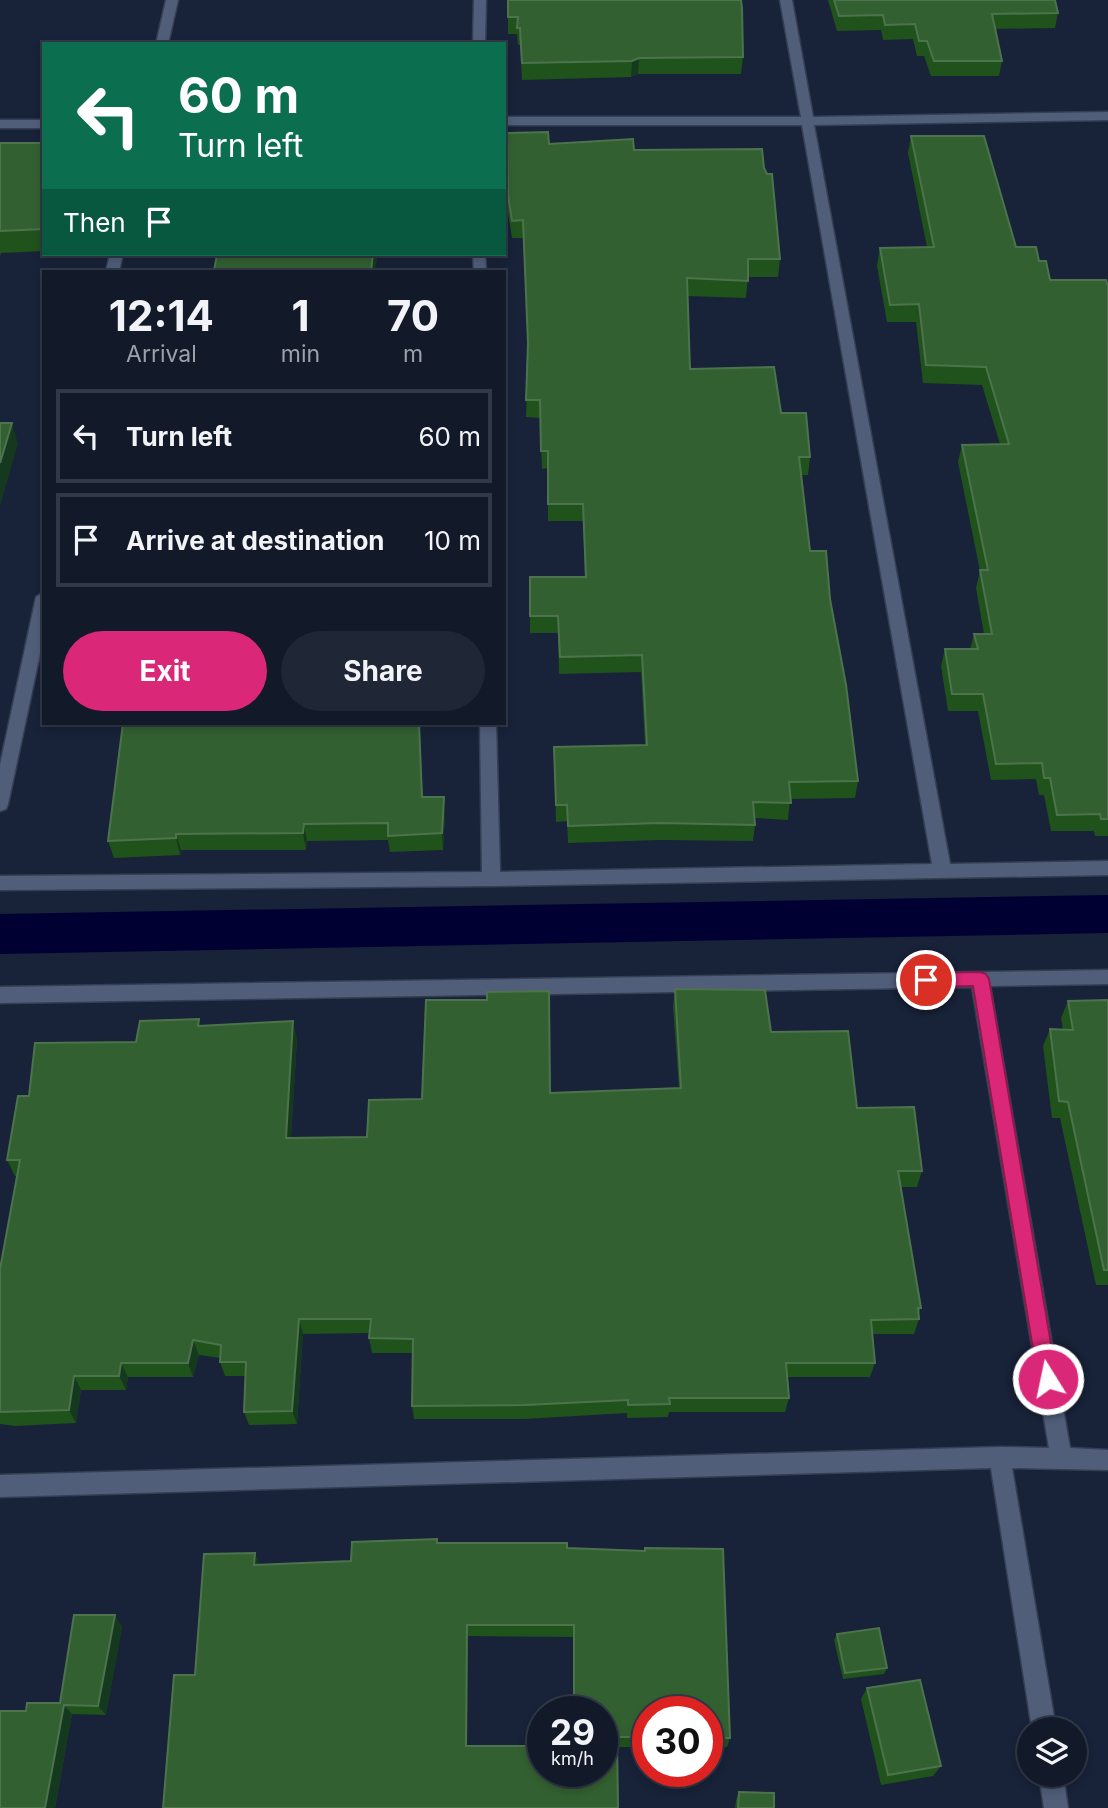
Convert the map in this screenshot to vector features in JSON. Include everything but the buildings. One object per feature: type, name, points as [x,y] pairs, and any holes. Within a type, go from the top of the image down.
[{"type":"street","points":[[162,42],[172,0]]},
{"type":"street","points":[[479,42],[480,0]]},
{"type":"street","points":[[786,0],[942,870]]},
{"type":"street","points":[[506,121],[806,121],[1108,116]]},
{"type":"street","points":[[0,124],[42,124]]},
{"type":"street","points":[[0,804],[42,606]]},
{"type":"street","points":[[488,725],[491,879]]},
{"type":"street","points":[[0,883],[491,879],[1108,868]]},
{"type":"street","points":[[0,995],[1108,977]]},
{"type":"street","points":[[980,979],[1061,1460]]},
{"type":"street","points":[[1000,1457],[1042,1717]]},
{"type":"street","points":[[0,1486],[1000,1457],[1108,1460]]},
{"type":"street","points":[[1053,1787],[1056,1808]]},
{"type":"waterway","points":[[0,934],[1108,914]]},
{"type":"route","points":[[926,980],[980,979],[1048,1379]]}]
